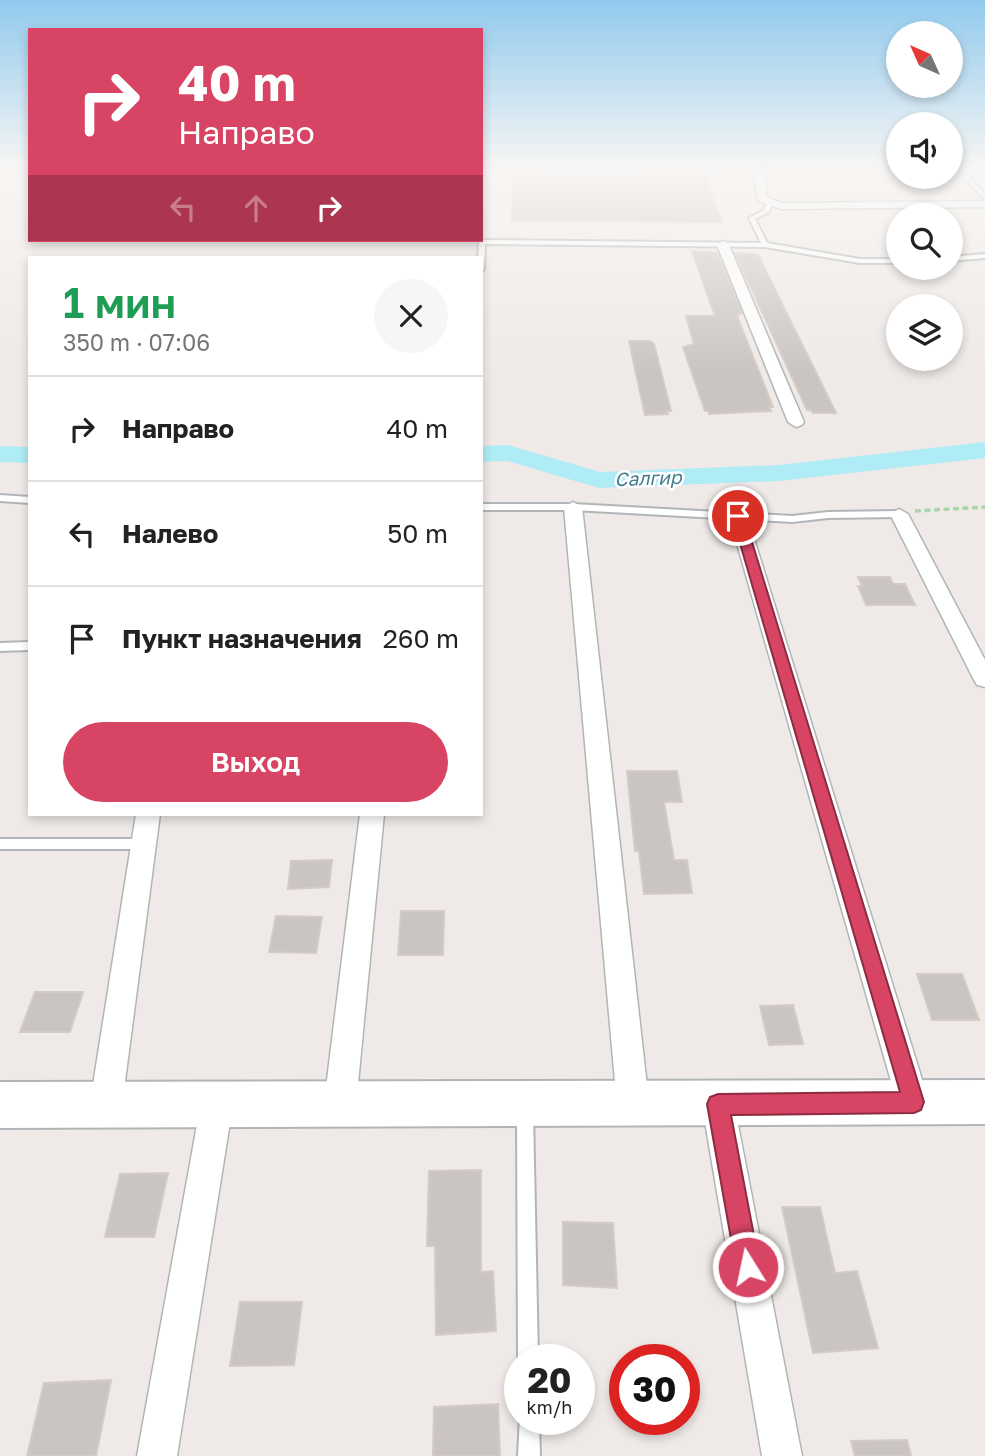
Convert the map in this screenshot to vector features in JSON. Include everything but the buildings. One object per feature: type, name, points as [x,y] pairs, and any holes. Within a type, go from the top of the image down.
[{"type":"main road","points":[[0,1105],[217,1102],[985,1102]]},
{"type":"street","points":[[723,245],[796,422]]},
{"type":"street","points":[[573,507],[632,1104]]},
{"type":"street","points":[[899,514],[985,680]]},
{"type":"street","points":[[738,516],[914,1102]]},
{"type":"street","points":[[106,1104],[148,816]]},
{"type":"street","points":[[340,1104],[372,816]]},
{"type":"street","points":[[157,1456],[217,1102]]},
{"type":"street","points":[[718,1104],[782,1456]]},
{"type":"lane","points":[[761,237],[765,245]]},
{"type":"lane","points":[[482,242],[765,245],[860,261],[886,261]]},
{"type":"lane","points":[[963,258],[985,256]]},
{"type":"lane","points":[[0,498],[28,500]]},
{"type":"lane","points":[[483,507],[573,507],[792,519],[828,515],[899,514]]},
{"type":"lane","points":[[0,647],[28,646]]},
{"type":"lane","points":[[0,844],[144,844]]},
{"type":"lane","points":[[525,1104],[528,1344]]},
{"type":"lane","points":[[529,1435],[529,1456]]},
{"type":"path","points":[[899,514],[944,507],[985,507]]},
{"type":"waterway","name":"Салгир","points":[[483,454],[508,453],[599,480],[779,473],[985,450]]},
{"type":"waterway","name":"Салгир","points":[[0,454],[28,455]]},
{"type":"route","points":[[738,516],[914,1102],[718,1104],[748,1267]]}]
